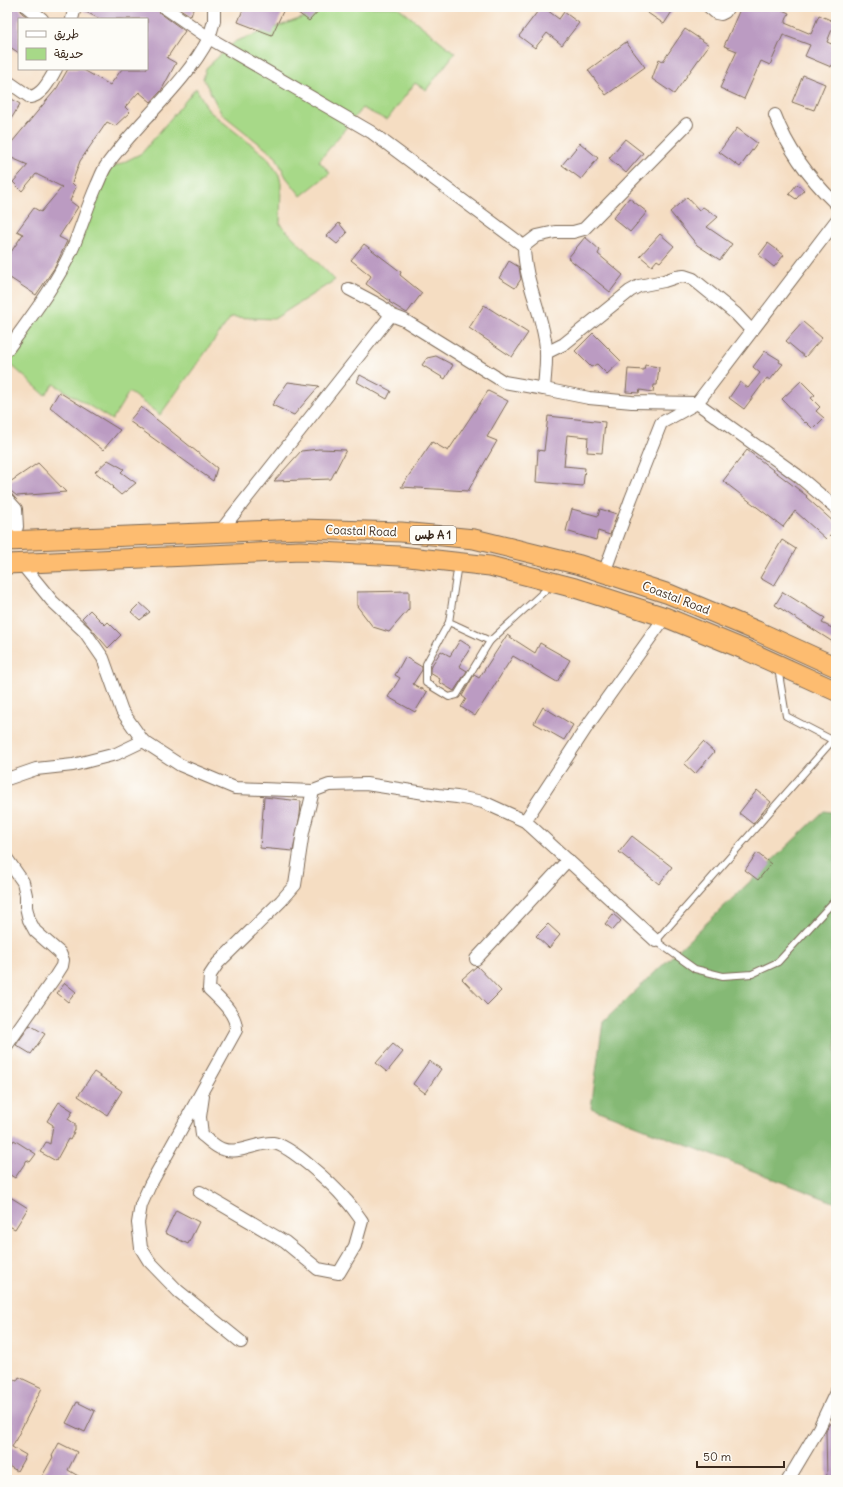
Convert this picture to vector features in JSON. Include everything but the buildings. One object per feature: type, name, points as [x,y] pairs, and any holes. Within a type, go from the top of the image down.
[{"type":"highway","name":"Coastal Road","points":[[7,541],[302,529],[401,532],[474,539],[580,565],[669,594],[757,631],[836,667]]},
{"type":"highway","name":"Coastal Road","points":[[14,564],[300,551],[400,556],[490,566],[575,588],[665,617],[778,664],[836,691]]},
{"type":"street","points":[[27,7],[41,18]]},
{"type":"street","points":[[72,18],[75,7]]},
{"type":"street","points":[[164,7],[209,38],[371,132],[524,246],[526,265],[545,338],[546,353],[544,389]]},
{"type":"street","points":[[7,350],[39,306],[66,260],[74,245],[87,209],[105,168],[122,145],[199,56],[209,38],[214,21],[214,7]]},
{"type":"street","points":[[708,7],[716,13],[721,14],[725,12],[728,7]]},
{"type":"street","points":[[7,81],[30,97],[36,96],[41,92],[55,70]]},
{"type":"street","points":[[775,115],[782,134],[802,168],[818,187],[836,204]]},
{"type":"street","points":[[524,246],[537,236],[555,232],[573,232],[584,229],[686,124]]},
{"type":"street","points":[[604,573],[661,424],[697,403],[751,330],[836,221]]},
{"type":"street","points":[[546,353],[564,344],[630,291],[639,286],[684,276],[693,279],[736,314],[751,330]]},
{"type":"street","points":[[349,289],[381,306],[391,314],[404,320],[504,382],[589,398],[624,402],[697,403],[797,475],[836,508]]},
{"type":"street","points":[[219,533],[391,314]]},
{"type":"street","points":[[7,499],[16,509],[18,527],[7,533]]},
{"type":"street","points":[[14,564],[85,632],[103,658],[122,711],[143,741],[180,765],[235,788],[313,791],[329,785],[366,784],[483,802],[525,821],[656,941]]},
{"type":"street","points":[[525,821],[590,722],[665,617]]},
{"type":"street","points":[[7,779],[36,769],[73,765],[116,754],[143,741]]},
{"type":"street","points":[[241,1342],[178,1291],[149,1261],[141,1248],[138,1223],[141,1205],[150,1185],[236,1030],[237,1024],[234,1018],[224,1004],[209,989],[210,975],[218,963],[281,901],[295,885],[303,832],[313,791]]},
{"type":"street","points":[[7,859],[23,882],[29,920],[35,931],[60,954],[63,960],[59,971],[7,1045]]},
{"type":"street","points":[[476,959],[568,860]]},
{"type":"street","points":[[200,1192],[285,1242],[318,1269],[339,1273],[355,1246],[362,1221],[346,1199],[321,1175],[294,1153],[274,1143],[253,1145],[235,1150],[222,1149],[202,1135],[200,1117],[204,1089]]},
{"type":"street","points":[[788,1480],[819,1428],[836,1392]]},
{"type":"lane","points":[[458,563],[449,622],[426,664],[426,684],[449,697],[456,695],[490,641],[554,582]]},
{"type":"lane","points":[[449,622],[490,641]]},
{"type":"lane","points":[[778,664],[786,716],[835,741],[656,941],[695,970],[724,976],[752,974],[778,962],[836,899]]},
{"type":"green space","points":[[334,7],[398,7],[455,53],[426,90],[415,83],[387,120],[362,108],[319,161],[330,173],[301,196],[286,177],[276,157],[221,113],[203,78],[206,68],[236,41]]},
{"type":"green space","points":[[196,88],[209,111],[267,157],[279,175],[281,183],[280,224],[335,280],[274,319],[231,317],[160,415],[129,392],[112,420],[54,384],[45,395],[8,362],[70,251],[108,170],[142,153]]},
{"type":"green space","points":[[824,811],[836,813],[836,1203],[591,1108],[603,1022]]}]
